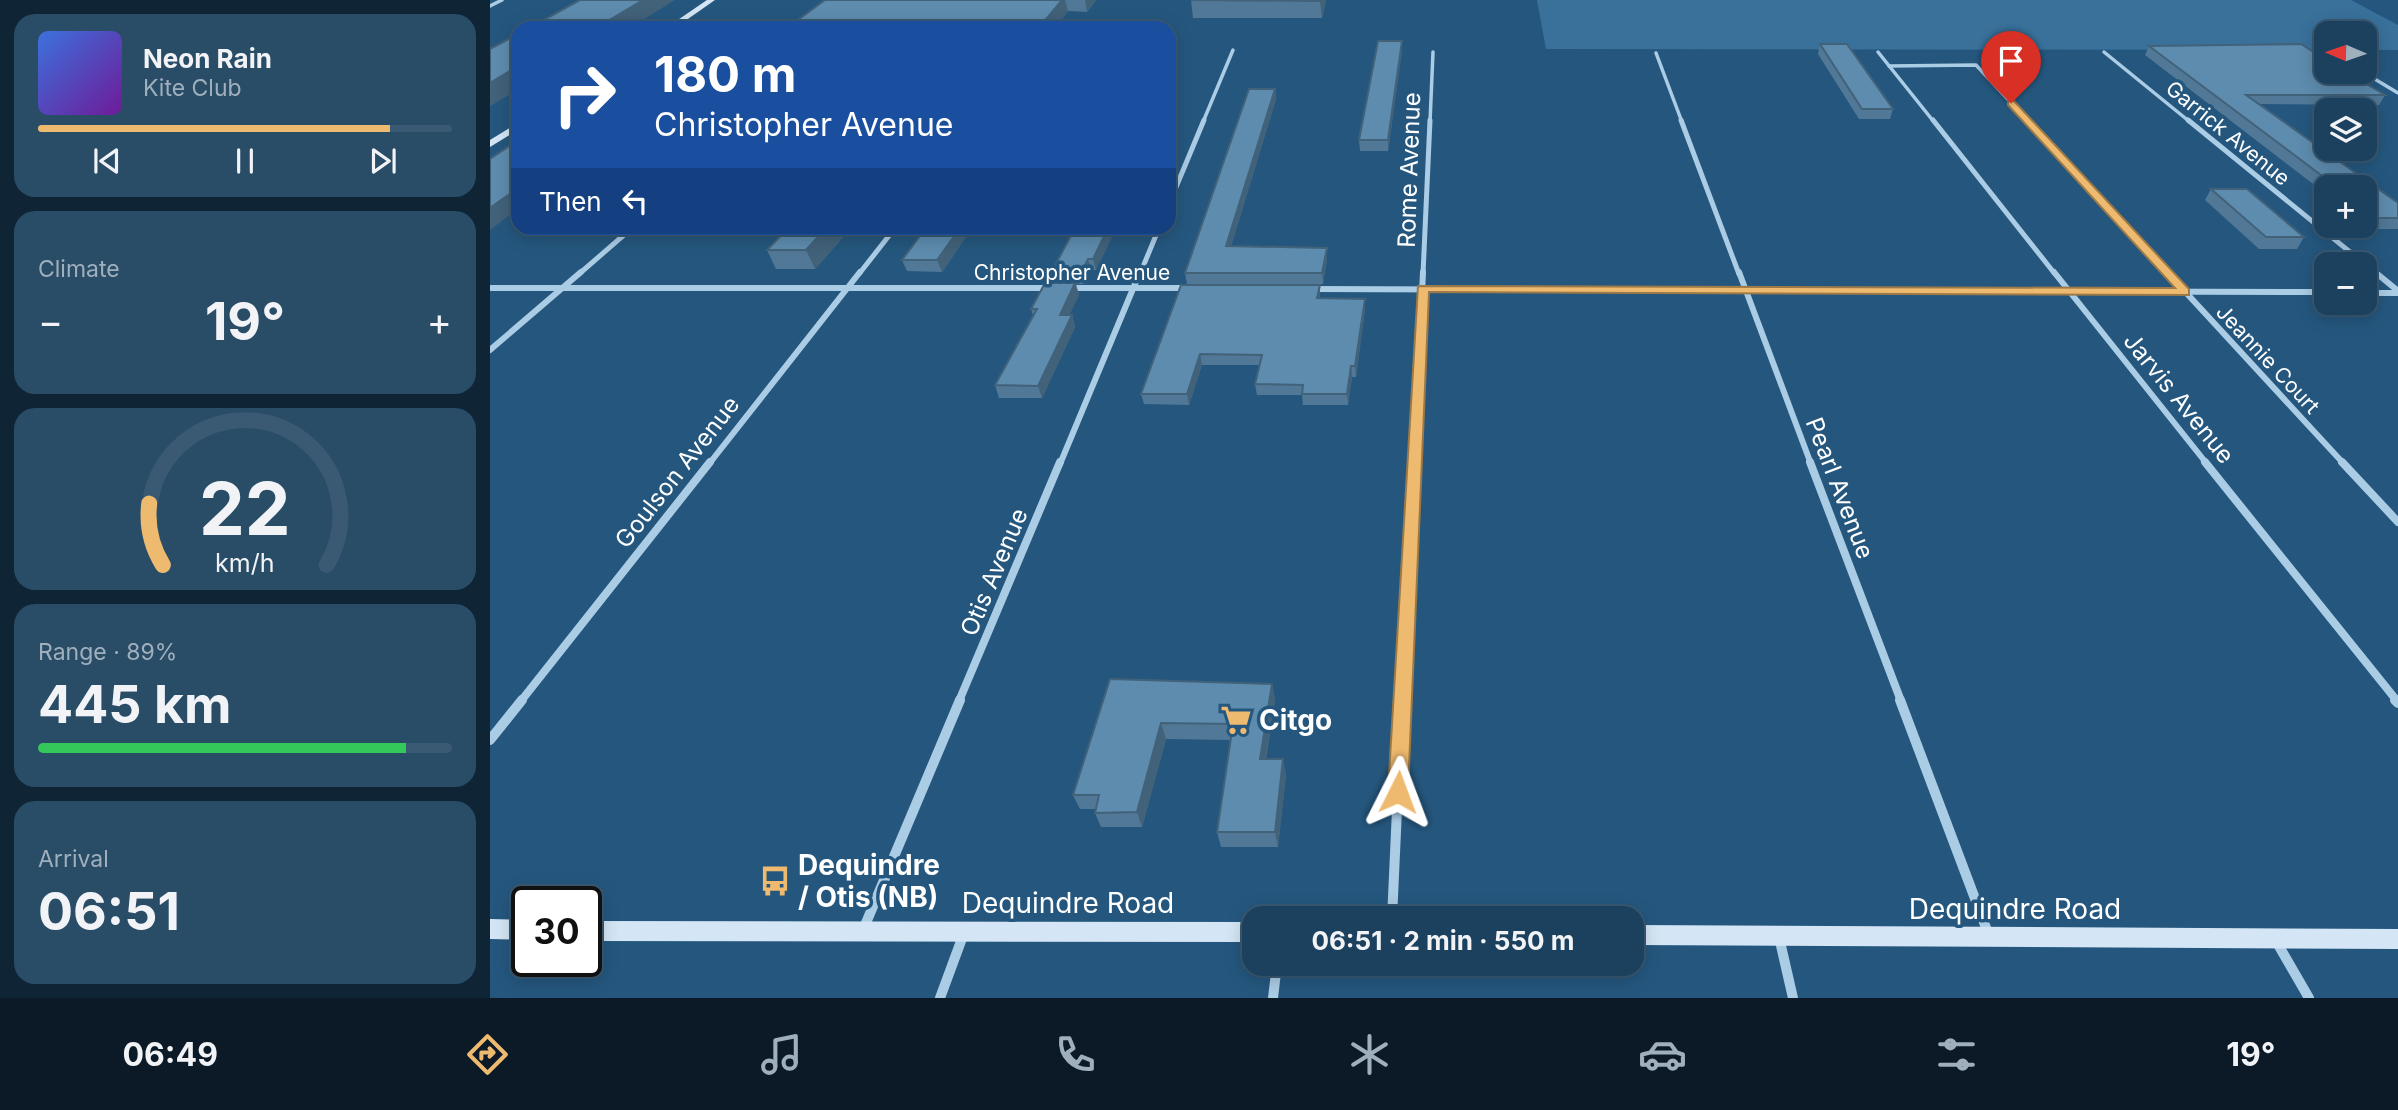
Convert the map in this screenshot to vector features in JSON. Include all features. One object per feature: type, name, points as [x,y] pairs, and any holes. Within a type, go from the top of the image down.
[{"type":"main road","points":[[680,21],[712,0]]},
{"type":"main road","points":[[490,144],[511,130]]},
{"type":"main road","points":[[490,929],[511,930]]},
{"type":"main road","name":"Dequindre Road","points":[[602,931],[1242,932]]},
{"type":"main road","name":"Dequindre Road","points":[[1644,935],[2398,939]]},
{"type":"street","points":[[490,6],[502,0]]},
{"type":"street","points":[[1176,187],[1233,50]]},
{"type":"street","name":"Rome Avenue","points":[[1393,906],[1433,52]]},
{"type":"street","name":"Jarvis Avenue","points":[[1878,52],[2398,703]]},
{"type":"street","name":"Garrick Avenue","points":[[2104,52],[2398,292]]},
{"type":"street","name":"Pearl Avenue","points":[[1656,53],[1990,937]]},
{"type":"street","name":"Jeannie Court","points":[[1889,66],[1976,65],[2398,522]]},
{"type":"street","points":[[2377,81],[2398,93]]},
{"type":"street","points":[[490,350],[624,235]]},
{"type":"street","name":"Goulson Avenue","points":[[490,740],[889,235]]},
{"type":"street","name":"Otis Avenue","points":[[862,931],[1156,235]]},
{"type":"street","name":"Christopher Avenue","points":[[490,288],[1052,288]]},
{"type":"street","name":"Christopher Avenue","points":[[1066,288],[1190,288]]},
{"type":"street","points":[[1302,289],[2314,292]]},
{"type":"street","points":[[2377,293],[2398,292]]},
{"type":"street","points":[[940,998],[965,930]]},
{"type":"street","points":[[1779,936],[1793,998]]},
{"type":"street","points":[[2274,938],[2308,998]]},
{"type":"street","points":[[1273,998],[1276,976]]},
{"type":"shaded area","points":[[1537,0],[2351,0],[2398,25],[2398,50],[2377,50],[2377,21],[2314,21],[2314,50],[1546,49]]},
{"type":"building","points":[[580,0],[643,0],[608,21],[542,21]]},
{"type":"building","points":[[825,0],[1062,0],[1045,21],[796,21]]},
{"type":"building","points":[[1191,0],[1320,0],[1320,1]]},
{"type":"building","points":[[511,38],[511,70],[490,83],[490,49]]},
{"type":"building","points":[[1378,41],[1402,41],[1388,140],[1359,140]]},
{"type":"building","points":[[1820,44],[1847,44],[1893,109],[1862,109]]},
{"type":"building","points":[[2301,44],[2314,52],[2314,84],[2366,84],[2385,95],[2246,95],[2314,143],[2314,161],[2339,161],[2359,175],[2321,175],[2149,46]]},
{"type":"building","points":[[1249,89],[1275,89],[1226,246],[1327,248],[1322,273],[1185,273]]},
{"type":"building","points":[[511,145],[511,193],[490,208],[490,159]]},
{"type":"building","points":[[2377,188],[2398,203],[2398,218],[2378,218]]},
{"type":"building","points":[[2211,189],[2247,189],[2304,237],[2266,237]]},
{"type":"building","points":[[781,235],[820,235],[806,250],[767,250]]},
{"type":"building","points":[[921,235],[955,235],[937,260],[902,260]]},
{"type":"building","points":[[1071,235],[1105,235],[1093,259],[1088,259],[1081,273],[1051,273]]},
{"type":"building","points":[[1045,283],[1075,283],[1060,315],[1072,315],[1038,386],[995,385],[1037,309],[1031,309]]},
{"type":"building","points":[[1181,285],[1320,285],[1317,298],[1365,299],[1355,366],[1351,366],[1347,394],[1302,394],[1303,385],[1255,384],[1262,355],[1200,354],[1187,394],[1141,394]]},
{"type":"building","points":[[1110,679],[1272,684],[1260,759],[1283,759],[1275,832],[1217,832],[1233,724],[1161,723],[1137,812],[1095,813],[1099,795],[1073,795]]},
{"type":"place","name":"Citgo","points":[[1236,720]]},
{"type":"place","name":"Dequindre / Otis (NB)","points":[[775,881]]},
{"type":"route","points":[[1398,792],[1423,289],[2185,292],[2011,103]]}]
